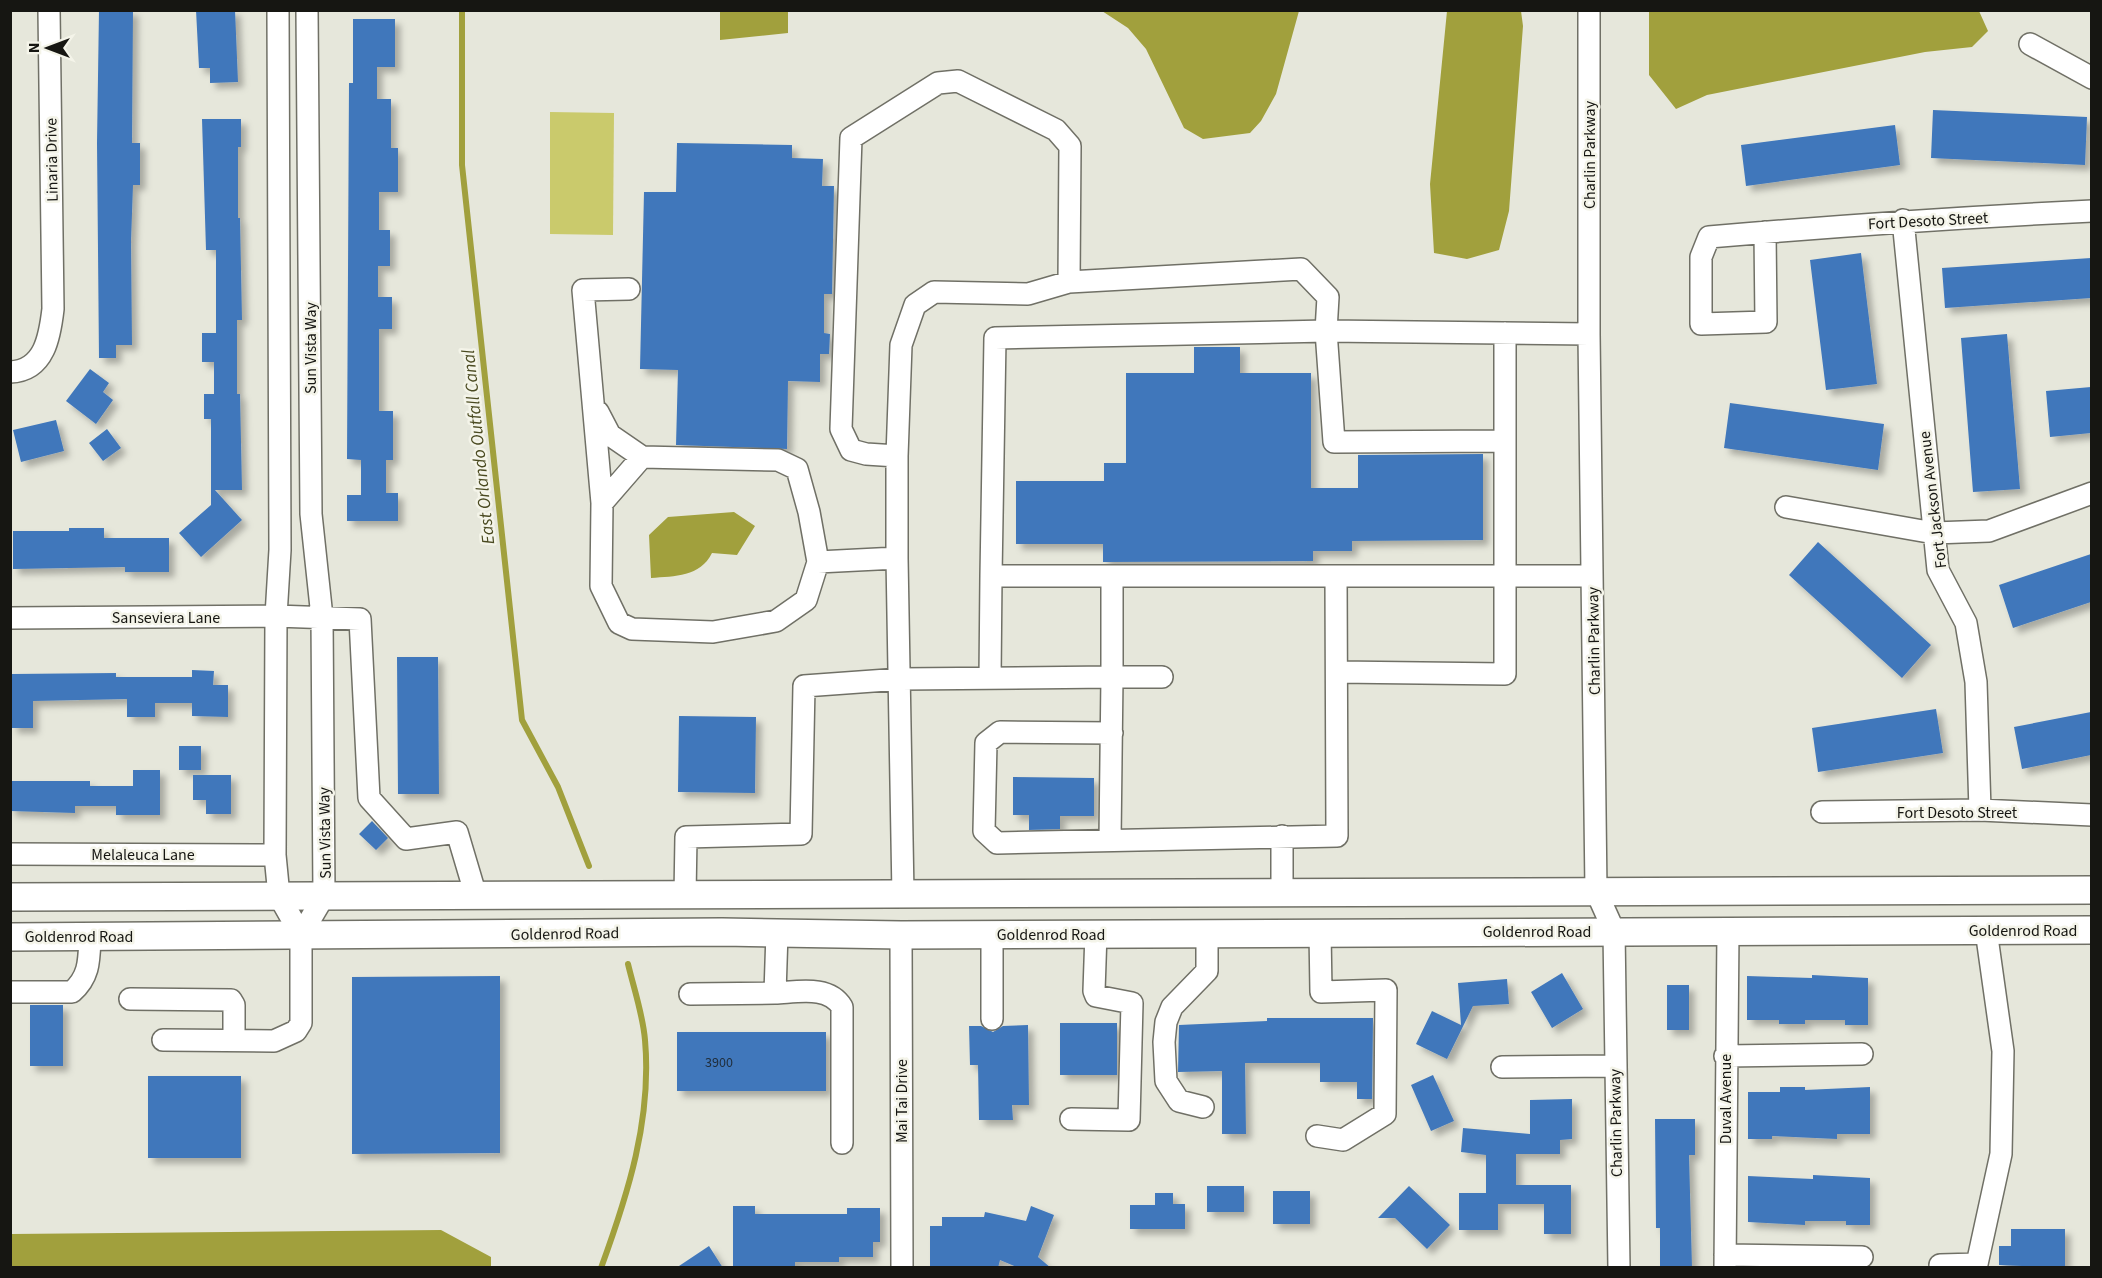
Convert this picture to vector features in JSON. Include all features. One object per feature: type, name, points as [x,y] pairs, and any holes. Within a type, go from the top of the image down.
[{"type":"main road","points":[[10,897],[2091,890]]},
{"type":"main road","points":[[901,935],[907,922],[922,913],[941,909],[1075,910],[1097,893]]},
{"type":"main road","points":[[722,932],[729,923],[739,922],[845,920],[882,909],[900,900],[903,894]]},
{"type":"main road","name":"Goldenrod Road","points":[[10,937],[722,932],[901,935],[2091,930]]},
{"type":"street","name":"Linaria Drive","points":[[10,372],[17,372],[37,361],[50,339],[53,309],[49,10]]},
{"type":"street","name":"Sun Vista Way","points":[[278,10],[280,550],[276,616],[275,855],[279,896],[301,935]]},
{"type":"street","name":"Sun Vista Way","points":[[301,935],[324,896],[322,617],[310,514],[307,10]]},
{"type":"street","name":"Charlin Parkway","points":[[1589,10],[1589,334],[1596,891],[1614,931],[1614,1065],[1619,1268]]},
{"type":"street","points":[[2030,44],[2091,78]]},
{"type":"street","points":[[897,456],[866,454],[850,450],[841,429],[850,138],[938,83],[949,80],[958,81],[1056,130],[1070,146],[1070,282]]},
{"type":"street","name":"Fort Desoto Street","points":[[1765,232],[1766,322],[1701,324],[1701,257],[1709,237],[1765,232],[1903,220],[2091,211]]},
{"type":"street","name":"Fort Jackson Avenue","points":[[1903,220],[1938,570],[1966,623],[1976,682],[1980,810]]},
{"type":"street","points":[[903,894],[897,456],[901,345],[915,305],[934,292],[1028,294],[1070,282],[1301,269],[1328,297],[1326,331],[1334,442],[1503,441]]},
{"type":"street","points":[[594,403],[610,435],[642,457],[778,460],[797,469],[809,512],[818,562],[806,600],[776,621],[713,632],[632,628],[619,623],[602,586],[602,504],[583,290],[629,288]]},
{"type":"street","points":[[990,678],[994,338],[1326,331],[1589,334]]},
{"type":"street","points":[[1337,672],[1505,674],[1503,441],[1505,333]]},
{"type":"street","points":[[602,504],[642,457]]},
{"type":"street","points":[[1786,507],[1934,533],[1989,531],[2091,493]]},
{"type":"street","points":[[818,562],[897,558]]},
{"type":"street","points":[[991,576],[1592,576]]},
{"type":"street","points":[[1107,841],[1112,733],[1112,576]]},
{"type":"street","points":[[1112,733],[1000,732],[986,743],[984,831],[997,843],[1337,836],[1336,576]]},
{"type":"street","name":"Sanseviera Lane","points":[[10,618],[276,616],[360,619],[369,798],[406,839],[457,832],[476,896]]},
{"type":"street","points":[[685,895],[686,837],[801,834],[804,686],[901,679],[1162,677]]},
{"type":"street","name":"Fort Desoto Street","points":[[1822,812],[1980,810],[2091,815]]},
{"type":"street","points":[[1282,836],[1282,893]]},
{"type":"street","name":"Melaleuca Lane","points":[[10,854],[275,855]]},
{"type":"street","points":[[1944,1268],[1940,1265],[1977,1264],[2001,1154],[2002,1051],[1986,930]]},
{"type":"street","name":"Duval Avenue","points":[[1725,1261],[1725,1056],[1728,931]]},
{"type":"street","points":[[1317,1136],[1343,1140],[1385,1114],[1386,990],[1321,992],[1320,932]]},
{"type":"street","points":[[775,993],[777,933]]},
{"type":"street","points":[[1071,1119],[1129,1120],[1132,1003],[1096,996],[1094,991],[1096,933]]},
{"type":"street","points":[[1203,1107],[1179,1101],[1166,1081],[1164,1042],[1172,1007],[1206,971],[1207,933]]},
{"type":"street","points":[[992,934],[992,1019]]},
{"type":"street","points":[[163,1040],[274,1041],[296,1031],[301,1023],[301,935]]},
{"type":"street","name":"Mai Tai Drive","points":[[901,935],[902,1268]]},
{"type":"street","points":[[10,992],[72,992],[83,982],[89,968],[90,936]]},
{"type":"street","points":[[690,994],[823,992],[836,997],[842,1007],[842,1143]]},
{"type":"street","points":[[130,999],[231,1000],[234,1005],[234,1040]]},
{"type":"street","points":[[1725,1056],[1862,1054]]},
{"type":"street","points":[[1502,1067],[1614,1065]]},
{"type":"street","points":[[1725,1261],[1862,1257]]},
{"type":"shaded area","points":[[720,11],[788,11],[788,33],[720,40]]},
{"type":"shaded area","points":[[1102,11],[1299,11],[1276,94],[1261,121],[1250,133],[1203,139],[1184,128],[1146,49],[1128,28]]},
{"type":"shaded area","points":[[1447,11],[1521,11],[1523,26],[1509,211],[1499,250],[1467,259],[1434,253],[1430,184]]},
{"type":"shaded area","points":[[1649,11],[1979,11],[1988,31],[1972,47],[1925,52],[1707,95],[1676,109],[1649,75]]},
{"type":"shaded area","points":[[550,112],[614,113],[613,235],[550,234]]},
{"type":"shaded area","points":[[734,512],[755,526],[737,555],[712,553],[701,567],[694,571],[678,576],[651,578],[649,535],[668,517]]},
{"type":"shaded area","points":[[441,1230],[491,1257],[491,1267],[11,1267],[11,1234]]},
{"type":"building","points":[[99,10],[133,10],[132,143],[140,143],[140,185],[133,185],[132,345],[116,345],[116,358],[99,358],[97,143]]},
{"type":"building","points":[[196,10],[235,10],[238,82],[210,83],[210,68],[199,68]]},
{"type":"building","points":[[353,19],[395,19],[395,67],[377,67],[377,99],[391,99],[391,148],[398,148],[398,192],[379,192],[379,230],[390,230],[390,266],[378,266],[378,297],[392,297],[392,329],[379,329],[379,411],[393,411],[393,460],[386,460],[386,493],[398,493],[398,521],[347,521],[347,495],[361,495],[361,460],[347,459],[349,83],[353,83]]},
{"type":"building","points":[[1933,110],[2087,117],[2085,165],[1931,158]]},
{"type":"building","points":[[202,119],[241,119],[241,147],[238,147],[238,218],[240,218],[242,320],[237,320],[237,394],[240,394],[242,490],[215,490],[242,520],[201,557],[179,533],[211,505],[211,419],[204,419],[204,394],[214,394],[214,362],[202,362],[202,333],[216,333],[216,250],[206,250]]},
{"type":"building","points":[[1895,125],[1900,165],[1746,186],[1741,145]]},
{"type":"building","points":[[677,143],[792,145],[792,158],[823,159],[822,186],[834,186],[832,294],[824,294],[824,333],[830,334],[829,354],[820,354],[820,382],[788,381],[787,449],[676,445],[678,370],[640,369],[644,192],[676,192]]},
{"type":"building","points":[[1861,253],[1877,384],[1826,390],[1810,260]]},
{"type":"building","points":[[2091,258],[2091,298],[1945,308],[1942,268]]},
{"type":"building","points":[[2007,334],[2020,489],[1973,492],[1961,338]]},
{"type":"building","points":[[1194,347],[1240,347],[1240,373],[1311,373],[1311,488],[1358,488],[1358,455],[1483,454],[1483,540],[1352,541],[1352,551],[1313,551],[1313,561],[1103,562],[1103,544],[1016,544],[1016,481],[1104,481],[1104,463],[1126,463],[1126,373],[1194,373]]},
{"type":"building","points":[[90,369],[109,383],[103,392],[113,400],[96,424],[66,401]]},
{"type":"building","points":[[2091,387],[2091,433],[2050,437],[2046,391]]},
{"type":"building","points":[[1730,403],[1884,424],[1878,470],[1724,448]]},
{"type":"building","points":[[56,420],[64,451],[21,462],[13,430]]},
{"type":"building","points":[[107,429],[121,448],[103,461],[89,443]]},
{"type":"building","points":[[69,528],[104,528],[104,538],[169,538],[169,572],[125,572],[125,567],[13,569],[13,531],[69,531]]},
{"type":"building","points":[[1818,542],[1931,645],[1902,678],[1789,575]]},
{"type":"building","points":[[2091,554],[2091,602],[2013,628],[1999,585]]},
{"type":"building","points":[[397,657],[438,657],[439,794],[398,794]]},
{"type":"building","points":[[192,670],[214,671],[213,685],[228,685],[228,717],[192,716],[192,703],[155,703],[155,717],[127,717],[127,699],[33,701],[33,728],[12,728],[12,674],[116,673],[116,677],[192,677]]},
{"type":"building","points":[[1936,709],[1943,753],[1818,772],[1812,728]]},
{"type":"building","points":[[2091,712],[2091,755],[2022,769],[2014,727]]},
{"type":"building","points":[[679,716],[756,717],[755,793],[678,792]]},
{"type":"building","points":[[179,746],[201,746],[201,770],[179,770]]},
{"type":"building","points":[[133,770],[160,770],[160,815],[116,815],[116,806],[75,806],[75,813],[10,811],[10,781],[90,781],[90,786],[133,786]]},
{"type":"building","points":[[193,775],[231,775],[231,814],[206,814],[206,800],[193,800]]},
{"type":"building","points":[[1013,777],[1094,778],[1094,816],[1060,816],[1060,829],[1029,830],[1029,815],[1013,815]]},
{"type":"building","points":[[372,821],[388,838],[376,850],[359,834]]},
{"type":"building","points":[[1562,973],[1583,1009],[1552,1028],[1531,992]]},
{"type":"building","points":[[1812,975],[1868,978],[1868,1025],[1845,1025],[1845,1020],[1805,1020],[1805,1024],[1779,1024],[1779,1020],[1747,1020],[1747,976],[1812,978]]},
{"type":"building","points":[[500,976],[500,1153],[352,1154],[352,977]]},
{"type":"building","points":[[1507,979],[1509,1004],[1473,1006],[1447,1059],[1416,1044],[1432,1011],[1461,1025],[1458,983]]},
{"type":"building","points":[[1667,985],[1689,985],[1689,1030],[1667,1030]]},
{"type":"building","points":[[30,1005],[63,1005],[63,1066],[30,1066]]},
{"type":"building","points":[[1267,1018],[1373,1018],[1372,1099],[1357,1099],[1357,1082],[1320,1082],[1320,1063],[1245,1063],[1246,1134],[1222,1134],[1222,1071],[1178,1072],[1179,1025],[1267,1021]]},
{"type":"building","points":[[1060,1023],[1117,1023],[1117,1075],[1060,1075]]},
{"type":"building","points":[[1028,1025],[1029,1105],[1012,1105],[1013,1120],[979,1120],[978,1065],[970,1065],[969,1026],[981,1026],[993,1032],[1003,1026]]},
{"type":"building","points":[[677,1032],[826,1032],[826,1091],[677,1091]]},
{"type":"building","points":[[1433,1075],[1454,1121],[1431,1131],[1411,1085]]},
{"type":"building","points":[[148,1076],[241,1076],[241,1158],[148,1158]]},
{"type":"building","points":[[1780,1087],[1805,1087],[1805,1090],[1870,1087],[1870,1134],[1837,1134],[1837,1139],[1772,1136],[1772,1139],[1748,1139],[1748,1092],[1780,1092]]},
{"type":"building","points":[[1572,1099],[1572,1139],[1560,1140],[1560,1154],[1516,1154],[1516,1185],[1571,1185],[1571,1234],[1544,1234],[1544,1204],[1498,1204],[1498,1230],[1459,1230],[1459,1193],[1486,1193],[1486,1155],[1461,1152],[1463,1128],[1530,1134],[1530,1100]]},
{"type":"building","points":[[1655,1119],[1695,1119],[1695,1155],[1689,1155],[1692,1268],[1660,1268],[1660,1228],[1656,1228]]},
{"type":"building","points":[[1813,1175],[1870,1178],[1870,1225],[1846,1225],[1846,1221],[1805,1221],[1805,1225],[1748,1222],[1748,1176],[1813,1179]]},
{"type":"building","points":[[1207,1186],[1244,1186],[1244,1212],[1207,1212]]},
{"type":"building","points":[[1409,1186],[1450,1225],[1427,1249],[1395,1218],[1378,1218]]},
{"type":"building","points":[[1273,1191],[1310,1191],[1310,1224],[1273,1224]]},
{"type":"building","points":[[1155,1193],[1173,1193],[1173,1204],[1185,1204],[1185,1229],[1130,1229],[1130,1205],[1155,1205]]},
{"type":"building","points":[[733,1206],[755,1206],[755,1214],[847,1214],[847,1208],[880,1208],[880,1242],[873,1242],[873,1257],[839,1257],[839,1262],[795,1262],[795,1268],[733,1266]]},
{"type":"building","points":[[1031,1206],[1054,1215],[1038,1257],[1051,1268],[1019,1268],[1000,1260],[998,1268],[930,1268],[930,1226],[942,1226],[942,1217],[984,1217],[985,1212],[1026,1221]]},
{"type":"building","points":[[2011,1229],[2065,1229],[2065,1268],[1999,1265],[1999,1246],[2011,1246]]},
{"type":"building","points":[[709,1246],[723,1268],[676,1268]]},
{"type":"waterway","name":"East Orlando Outfall Canal","points":[[462,10],[462,165],[522,720],[558,787],[589,866]]},
{"type":"waterway","name":"East Orlando Outfall Canal","points":[[601,1268],[629,1184],[645,1099],[644,1031],[628,964]]}]
